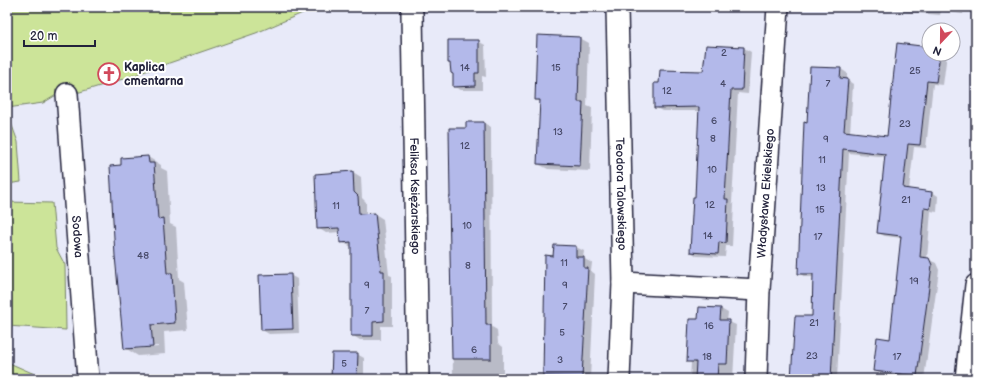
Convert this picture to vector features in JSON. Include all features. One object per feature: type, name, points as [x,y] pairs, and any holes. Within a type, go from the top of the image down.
[{"type":"street","name":"Władysława Ekielskiego","points":[[756,379],[760,290],[778,7]]},
{"type":"street","name":"Teodora Talowskiego","points":[[617,8],[623,282],[619,379]]},
{"type":"street","name":"Feliksa Księżarskiego","points":[[412,13],[418,379]]},
{"type":"street","name":"Sodowa","points":[[67,94],[88,379]]},
{"type":"street","points":[[623,282],[760,290]]},
{"type":"street","points":[[966,379],[974,331],[976,285]]},
{"type":"green space","points":[[7,7],[327,7],[312,9],[256,33],[123,79],[80,92],[58,94],[43,103],[7,108]]},
{"type":"green space","points":[[7,112],[18,142],[21,182],[7,184]]},
{"type":"green space","points":[[7,202],[52,203],[56,248],[65,265],[66,330],[7,326]]},
{"type":"green space","points":[[7,362],[39,376],[39,379],[7,379]]},
{"type":"building","points":[[537,35],[580,37],[578,102],[583,102],[580,166],[537,164],[540,100],[535,100]]},
{"type":"building","points":[[448,40],[479,40],[479,73],[475,73],[475,86],[453,87],[453,74],[451,73],[450,63],[448,63]]},
{"type":"building","points":[[897,43],[921,46],[921,62],[939,62],[936,82],[927,81],[920,145],[908,144],[903,188],[932,192],[930,209],[924,208],[920,257],[929,258],[932,265],[917,376],[873,371],[877,337],[890,339],[901,236],[877,233],[885,154],[843,149],[831,379],[791,379],[795,316],[812,316],[813,274],[798,274],[804,122],[807,123],[810,67],[841,68],[840,78],[848,79],[844,131],[887,136]]},
{"type":"building","points":[[706,45],[744,47],[742,90],[731,90],[725,199],[728,199],[726,243],[719,242],[718,254],[690,252],[693,197],[695,197],[699,107],[654,108],[654,83],[659,83],[660,70],[703,71]]},
{"type":"building","points":[[466,122],[484,122],[486,325],[491,325],[491,359],[452,359],[449,128],[466,128]]},
{"type":"building","points":[[148,156],[149,163],[154,163],[158,219],[163,218],[167,273],[172,273],[175,323],[151,325],[153,347],[124,349],[115,256],[110,166],[121,165],[121,158]]},
{"type":"building","points":[[353,171],[354,192],[358,196],[359,214],[375,213],[381,271],[384,271],[384,321],[373,322],[373,336],[351,336],[351,242],[340,243],[339,228],[317,229],[315,174]]},
{"type":"building","points":[[554,245],[576,246],[576,257],[584,257],[584,268],[588,268],[582,377],[543,376],[545,255],[553,256]]},
{"type":"building","points":[[291,274],[293,329],[261,330],[259,275]]},
{"type":"building","points":[[699,307],[721,308],[720,320],[729,320],[727,364],[718,364],[717,379],[695,379],[696,362],[687,362],[689,319],[698,319]]},
{"type":"building","points":[[332,353],[358,353],[357,379],[331,379]]},
{"type":"place","name":"Kaplica cmentarna","points":[[109,74]]}]
